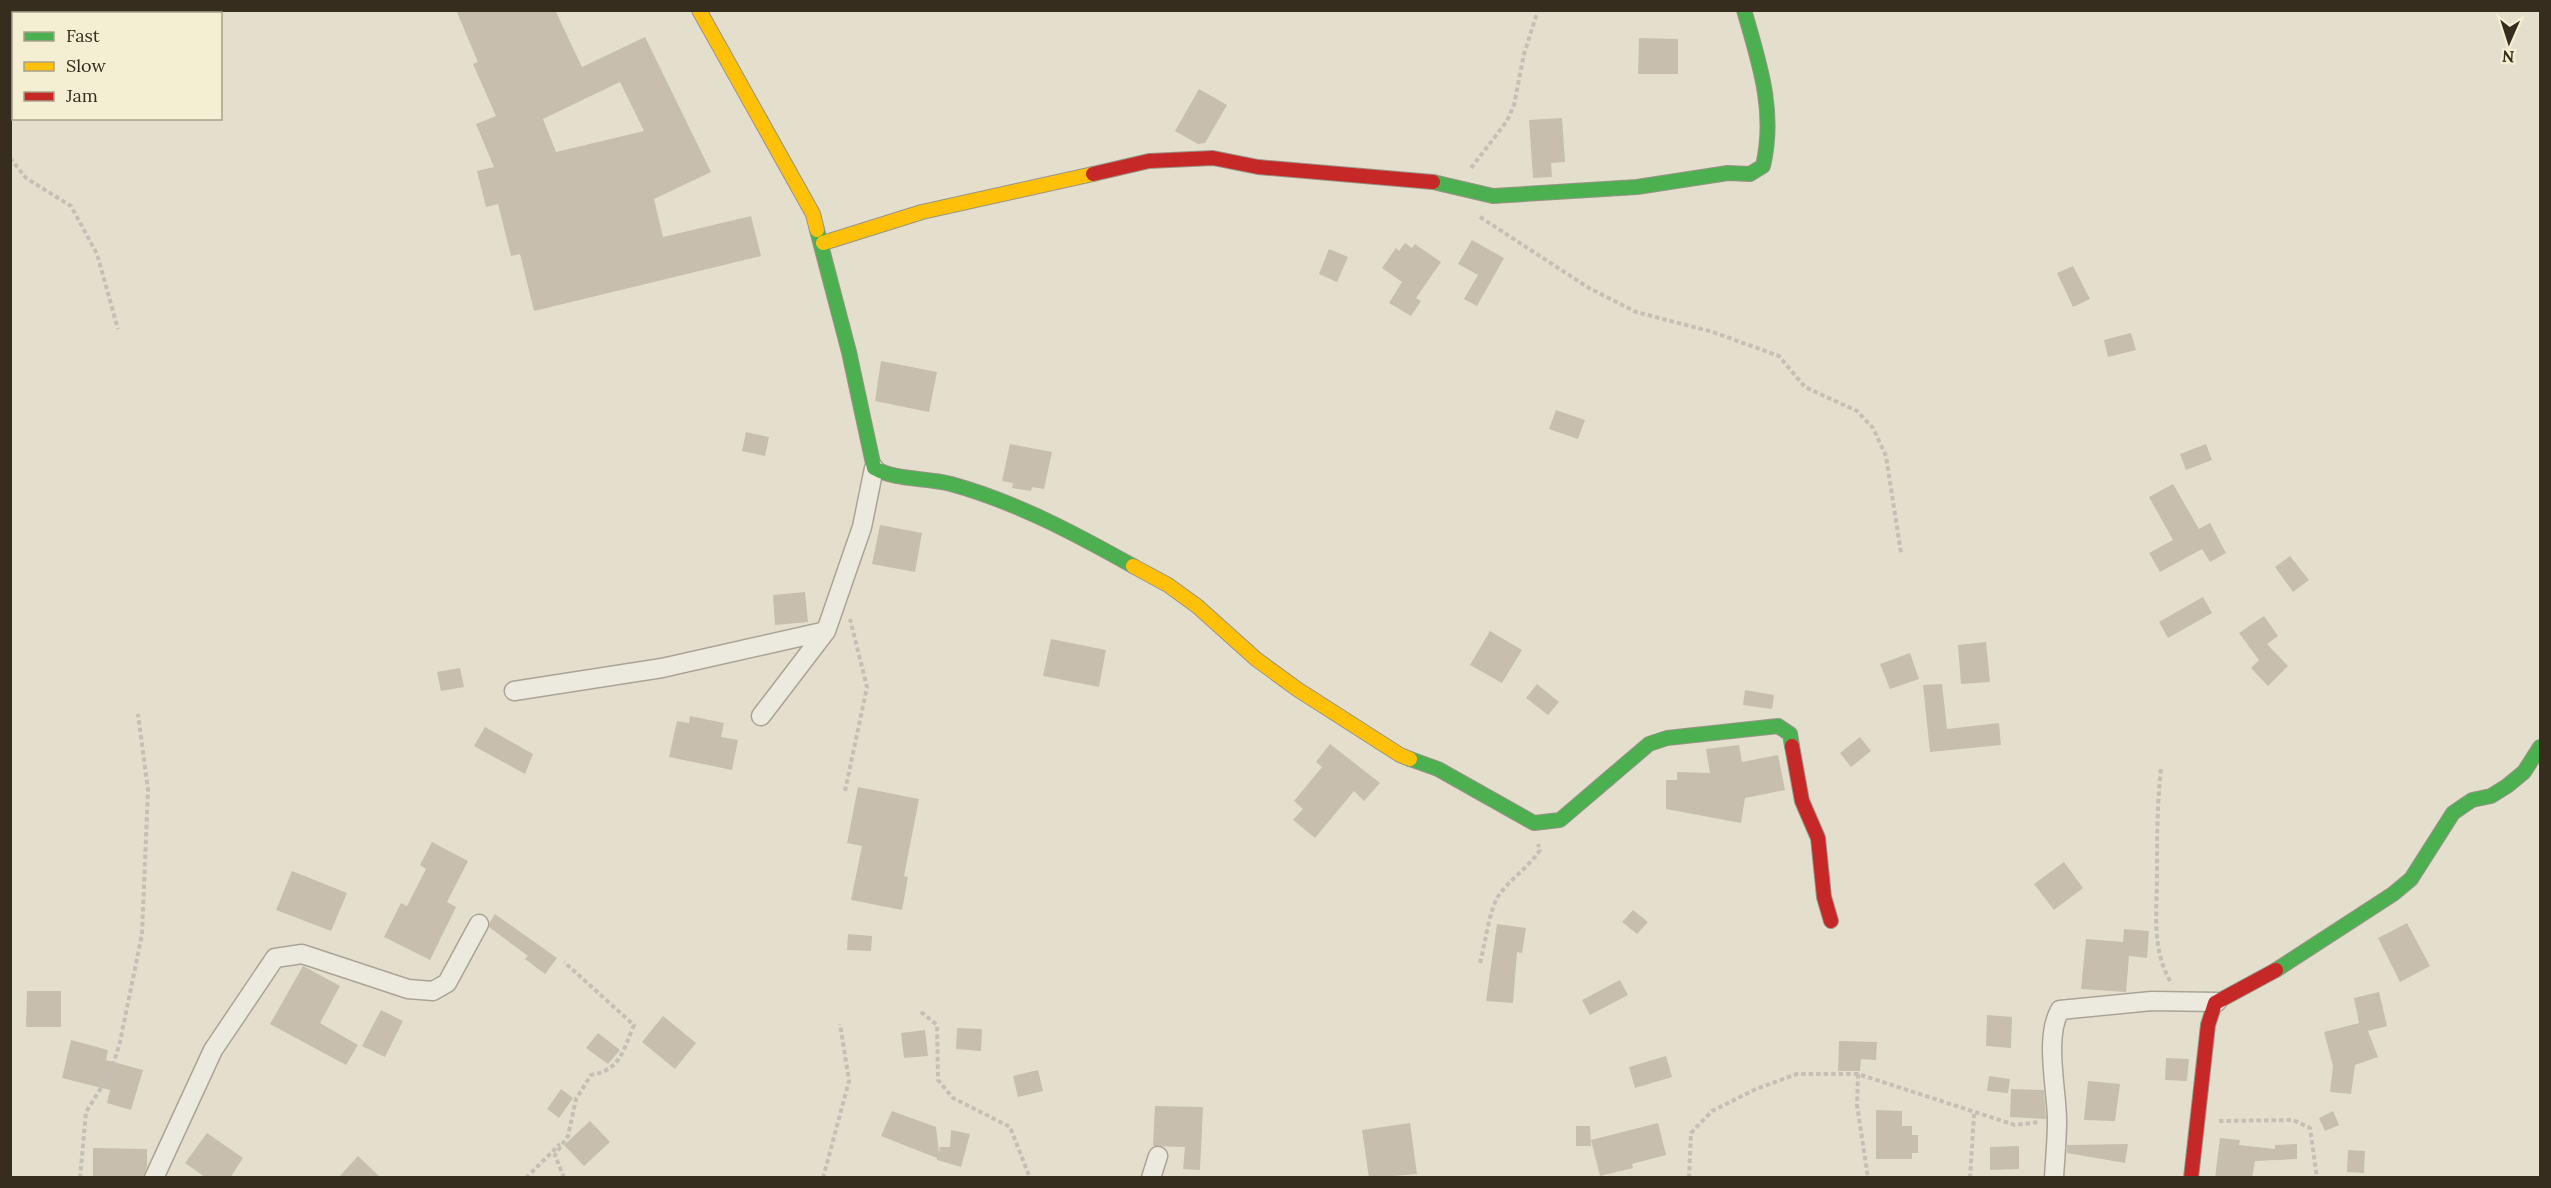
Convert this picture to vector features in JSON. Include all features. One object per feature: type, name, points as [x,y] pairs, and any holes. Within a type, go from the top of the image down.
[{"type":"street","points":[[699,10],[813,214],[823,243],[874,468],[862,526],[826,631],[761,716]]},
{"type":"street","points":[[823,243],[922,212],[1149,161],[1213,158],[1258,167],[1419,178],[1493,196],[1636,187],[1728,173],[1750,174],[1763,166],[1769,147],[1770,109],[1744,10]]},
{"type":"street","points":[[874,468],[885,474],[950,484],[1052,520],[1168,585],[1197,606],[1264,665],[1400,755],[1438,769],[1534,823],[1560,820],[1649,744],[1667,738],[1778,726],[1790,734],[1802,801],[1818,838],[1824,897],[1831,921]]},
{"type":"street","points":[[514,691],[662,668],[826,631]]},
{"type":"street","points":[[2054,1178],[2057,1120],[2052,1038],[2055,1018],[2060,1010],[2179,1002],[2217,1002],[2287,964],[2393,894],[2411,879],[2453,813],[2472,800],[2491,796],[2507,786],[2524,772],[2541,747]]},
{"type":"street","points":[[154,1178],[213,1050],[275,958],[302,954],[408,988],[433,991],[447,983],[479,924]]},
{"type":"street","points":[[2191,1178],[2208,1025],[2217,1002]]},
{"type":"street","points":[[1151,1178],[1158,1156]]},
{"type":"path","points":[[1455,187],[1507,121],[1514,105],[1524,54],[1538,10]]},
{"type":"path","points":[[10,158],[26,178],[71,206],[97,254],[118,329]]},
{"type":"path","points":[[1474,213],[1589,288],[1636,312],[1713,332],[1779,356],[1805,387],[1857,411],[1873,428],[1886,456],[1901,553]]},
{"type":"path","points":[[845,790],[867,687],[851,632],[849,611]]},
{"type":"path","points":[[80,1178],[86,1112],[111,1072],[120,1042],[142,934],[148,790],[138,714]]},
{"type":"path","points":[[2162,769],[2156,817],[2156,932],[2162,965],[2179,1002]]},
{"type":"path","points":[[1480,963],[1497,898],[1539,850],[1534,823]]},
{"type":"path","points":[[564,962],[634,1025],[617,1062],[606,1072],[591,1075],[576,1098],[568,1136],[555,1155],[564,1178]]},
{"type":"path","points":[[921,1012],[937,1025],[938,1080],[953,1098],[1010,1127],[1030,1178]]},
{"type":"path","points":[[823,1178],[849,1081],[840,1024]]},
{"type":"path","points":[[1689,1178],[1691,1133],[1712,1111],[1756,1089],[1797,1074],[1858,1074],[1974,1114],[2015,1125],[2057,1120]]},
{"type":"path","points":[[1858,1074],[1857,1105],[1868,1178]]},
{"type":"path","points":[[1970,1178],[1974,1114]]},
{"type":"path","points":[[2197,1122],[2293,1120],[2310,1128],[2317,1178]]},
{"type":"path","points":[[526,1178],[568,1136]]},
{"type":"building","points":[[456,10],[555,10],[582,67],[645,37],[711,172],[654,199],[663,237],[751,216],[761,256],[534,311],[520,254],[511,256],[498,204],[486,207],[477,171],[494,167],[476,124],[496,116],[473,64],[478,62]],"holes":[[[620,82],[644,131],[556,152],[543,119]]]},
{"type":"building","points":[[1639,38],[1678,39],[1678,74],[1638,74]]},
{"type":"building","points":[[1199,89],[1227,105],[1205,143],[1198,144],[1175,131]]},
{"type":"building","points":[[1562,118],[1565,162],[1551,163],[1552,177],[1533,178],[1529,120]]},
{"type":"building","points":[[1472,240],[1504,258],[1477,306],[1464,299],[1478,275],[1458,264]]},
{"type":"building","points":[[1405,243],[1412,248],[1415,244],[1441,262],[1416,298],[1421,301],[1411,316],[1389,303],[1402,282],[1382,268],[1396,248],[1399,251]]},
{"type":"building","points":[[1329,249],[1348,257],[1337,282],[1319,274]]},
{"type":"building","points":[[2073,266],[2090,299],[2073,307],[2057,273]]},
{"type":"building","points":[[2131,333],[2136,350],[2108,357],[2104,340]]},
{"type":"building","points":[[881,361],[937,372],[929,412],[875,401]]},
{"type":"building","points":[[1556,410],[1585,420],[1578,439],[1549,429]]},
{"type":"building","points":[[746,432],[769,437],[765,456],[742,451]]},
{"type":"building","points":[[1010,444],[1052,452],[1044,489],[1032,487],[1031,491],[1012,488],[1013,483],[1002,481]]},
{"type":"building","points":[[2206,444],[2212,460],[2186,470],[2180,454]]},
{"type":"building","points":[[2173,484],[2199,529],[2210,523],[2226,553],[2210,562],[2202,549],[2160,572],[2149,553],[2173,540],[2149,497]]},
{"type":"building","points":[[880,525],[922,533],[915,572],[872,564]]},
{"type":"building","points":[[2290,556],[2309,580],[2293,592],[2275,567]]},
{"type":"building","points":[[805,592],[808,622],[775,625],[773,595]]},
{"type":"building","points":[[2203,597],[2212,613],[2168,638],[2159,622]]},
{"type":"building","points":[[2264,616],[2278,636],[2267,644],[2288,666],[2268,686],[2251,668],[2259,660],[2239,633]]},
{"type":"building","points":[[1490,631],[1522,650],[1502,683],[1470,665]]},
{"type":"building","points":[[1051,639],[1106,650],[1099,687],[1043,676]]},
{"type":"building","points":[[1986,642],[1990,682],[1961,684],[1958,645]]},
{"type":"building","points":[[1910,653],[1919,679],[1890,689],[1880,664]]},
{"type":"building","points":[[460,668],[464,687],[441,691],[437,672]]},
{"type":"building","points":[[1537,684],[1559,702],[1548,715],[1526,698]]},
{"type":"building","points":[[1942,684],[1947,729],[1999,723],[2001,745],[1930,752],[1923,685]]},
{"type":"building","points":[[1745,690],[1774,695],[1772,709],[1743,705]]},
{"type":"building","points":[[690,716],[724,723],[721,737],[738,740],[732,770],[669,757],[677,721],[689,723]]},
{"type":"building","points":[[485,727],[533,754],[525,774],[474,746]]},
{"type":"building","points":[[1860,737],[1871,751],[1851,767],[1840,753]]},
{"type":"building","points":[[1330,744],[1380,783],[1364,801],[1354,791],[1315,838],[1293,820],[1303,809],[1294,801],[1322,767],[1316,762]]},
{"type":"building","points":[[1739,745],[1742,762],[1778,755],[1785,790],[1745,798],[1741,823],[1666,809],[1666,780],[1677,780],[1677,772],[1710,773],[1706,749]]},
{"type":"building","points":[[858,787],[919,799],[904,876],[908,877],[902,910],[851,900],[862,846],[847,843]]},
{"type":"building","points":[[432,842],[468,861],[447,902],[456,907],[430,960],[384,937],[401,903],[407,906],[426,869],[420,865]]},
{"type":"building","points":[[2064,862],[2083,888],[2054,910],[2034,884]]},
{"type":"building","points":[[292,871],[347,893],[331,931],[276,910]]},
{"type":"building","points":[[1633,910],[1648,922],[1637,934],[1622,922]]},
{"type":"building","points":[[495,914],[557,958],[545,974],[525,959],[528,956],[489,927]]},
{"type":"building","points":[[2407,923],[2430,966],[2400,982],[2378,938]]},
{"type":"building","points":[[1497,924],[1526,928],[1522,953],[1517,952],[1513,1003],[1486,1001]]},
{"type":"building","points":[[2124,929],[2149,931],[2147,958],[2129,956],[2126,992],[2081,989],[2086,939],[2123,942]]},
{"type":"building","points":[[848,934],[872,936],[871,951],[847,950]]},
{"type":"building","points":[[303,966],[340,986],[320,1023],[358,1045],[346,1065],[270,1024]]},
{"type":"building","points":[[1620,980],[1628,995],[1590,1015],[1582,1000]]},
{"type":"building","points":[[27,991],[61,991],[61,1027],[26,1027]]},
{"type":"building","points":[[2379,992],[2387,1026],[2368,1031],[2378,1057],[2355,1065],[2351,1094],[2330,1092],[2333,1066],[2324,1032],[2359,1023],[2354,998]]},
{"type":"building","points":[[381,1010],[403,1021],[385,1057],[362,1046]]},
{"type":"building","points":[[1987,1015],[2012,1017],[2011,1048],[1986,1046]]},
{"type":"building","points":[[663,1016],[696,1043],[675,1069],[642,1042]]},
{"type":"building","points":[[957,1028],[982,1029],[981,1051],[956,1049]]},
{"type":"building","points":[[925,1030],[928,1056],[904,1058],[901,1033]]},
{"type":"building","points":[[598,1033],[620,1050],[608,1064],[586,1048]]},
{"type":"building","points":[[71,1040],[108,1050],[106,1060],[143,1070],[131,1110],[107,1103],[110,1090],[62,1078]]},
{"type":"building","points":[[1839,1041],[1877,1042],[1876,1060],[1861,1059],[1860,1071],[1838,1071]]},
{"type":"building","points":[[1666,1056],[1672,1077],[1635,1088],[1629,1067]]},
{"type":"building","points":[[2166,1058],[2189,1059],[2187,1081],[2165,1080]]},
{"type":"building","points":[[1038,1070],[1043,1091],[1018,1097],[1013,1076]]},
{"type":"building","points":[[1989,1076],[2010,1079],[2008,1093],[1987,1091]]},
{"type":"building","points":[[2088,1081],[2120,1084],[2115,1121],[2084,1120]]},
{"type":"building","points":[[561,1089],[573,1098],[559,1118],[547,1109]]},
{"type":"building","points":[[2011,1089],[2044,1090],[2046,1119],[2010,1117]]},
{"type":"building","points":[[1155,1106],[1203,1107],[1200,1170],[1183,1169],[1185,1147],[1153,1146]]},
{"type":"building","points":[[1876,1110],[1902,1111],[1902,1126],[1912,1126],[1912,1135],[1918,1135],[1918,1153],[1912,1153],[1912,1159],[1876,1159]]},
{"type":"building","points":[[892,1111],[936,1127],[939,1153],[940,1147],[950,1147],[951,1130],[970,1134],[961,1167],[937,1160],[937,1158],[881,1136]]},
{"type":"building","points":[[2333,1111],[2339,1125],[2325,1131],[2319,1118]]},
{"type":"building","points":[[590,1121],[610,1142],[584,1166],[564,1145]]},
{"type":"building","points":[[1410,1123],[1417,1174],[1369,1178],[1362,1130]]},
{"type":"building","points":[[1658,1123],[1666,1155],[1632,1164],[1633,1168],[1600,1176],[1591,1140]]},
{"type":"building","points":[[1576,1126],[1590,1126],[1591,1146],[1576,1146]]},
{"type":"building","points":[[207,1133],[243,1158],[230,1178],[206,1178],[185,1163]]},
{"type":"building","points":[[2220,1138],[2240,1140],[2239,1145],[2275,1149],[2275,1145],[2297,1144],[2297,1159],[2255,1161],[2252,1178],[2215,1178]]},
{"type":"building","points":[[2128,1144],[2125,1163],[2067,1153],[2067,1145]]},
{"type":"building","points":[[2019,1146],[2019,1169],[1990,1170],[1990,1147]]},
{"type":"building","points":[[93,1148],[147,1149],[147,1166],[143,1178],[93,1178]]},
{"type":"building","points":[[2348,1150],[2365,1151],[2364,1173],[2347,1172]]},
{"type":"building","points":[[358,1156],[381,1178],[338,1178]]},
{"type":"traffic: fast","points":[[1433,182],[1493,196],[1637,187],[1728,173],[1750,174],[1763,166],[1768,126],[1764,87],[1744,10]]},
{"type":"traffic: fast","points":[[817,230],[849,352],[874,468],[892,475],[951,484],[999,500],[1067,530],[1133,566]]},
{"type":"traffic: fast","points":[[1410,759],[1438,769],[1534,823],[1560,820],[1649,744],[1667,738],[1778,726],[1790,734],[1792,746]]},
{"type":"traffic: fast","points":[[2276,970],[2393,894],[2411,879],[2453,813],[2472,800],[2491,796],[2507,786],[2524,772],[2540,747]]},
{"type":"traffic: slow","points":[[699,10],[813,214],[817,230]]},
{"type":"traffic: slow","points":[[823,243],[922,212],[1093,174]]},
{"type":"traffic: slow","points":[[1133,566],[1168,585],[1197,606],[1256,659],[1297,689],[1400,755],[1410,759]]},
{"type":"traffic: jam","points":[[1093,174],[1149,161],[1213,158],[1258,167],[1433,182]]},
{"type":"traffic: jam","points":[[1792,746],[1802,801],[1818,838],[1824,897],[1831,921]]},
{"type":"traffic: jam","points":[[2191,1178],[2208,1025],[2215,1003],[2276,970]]}]
